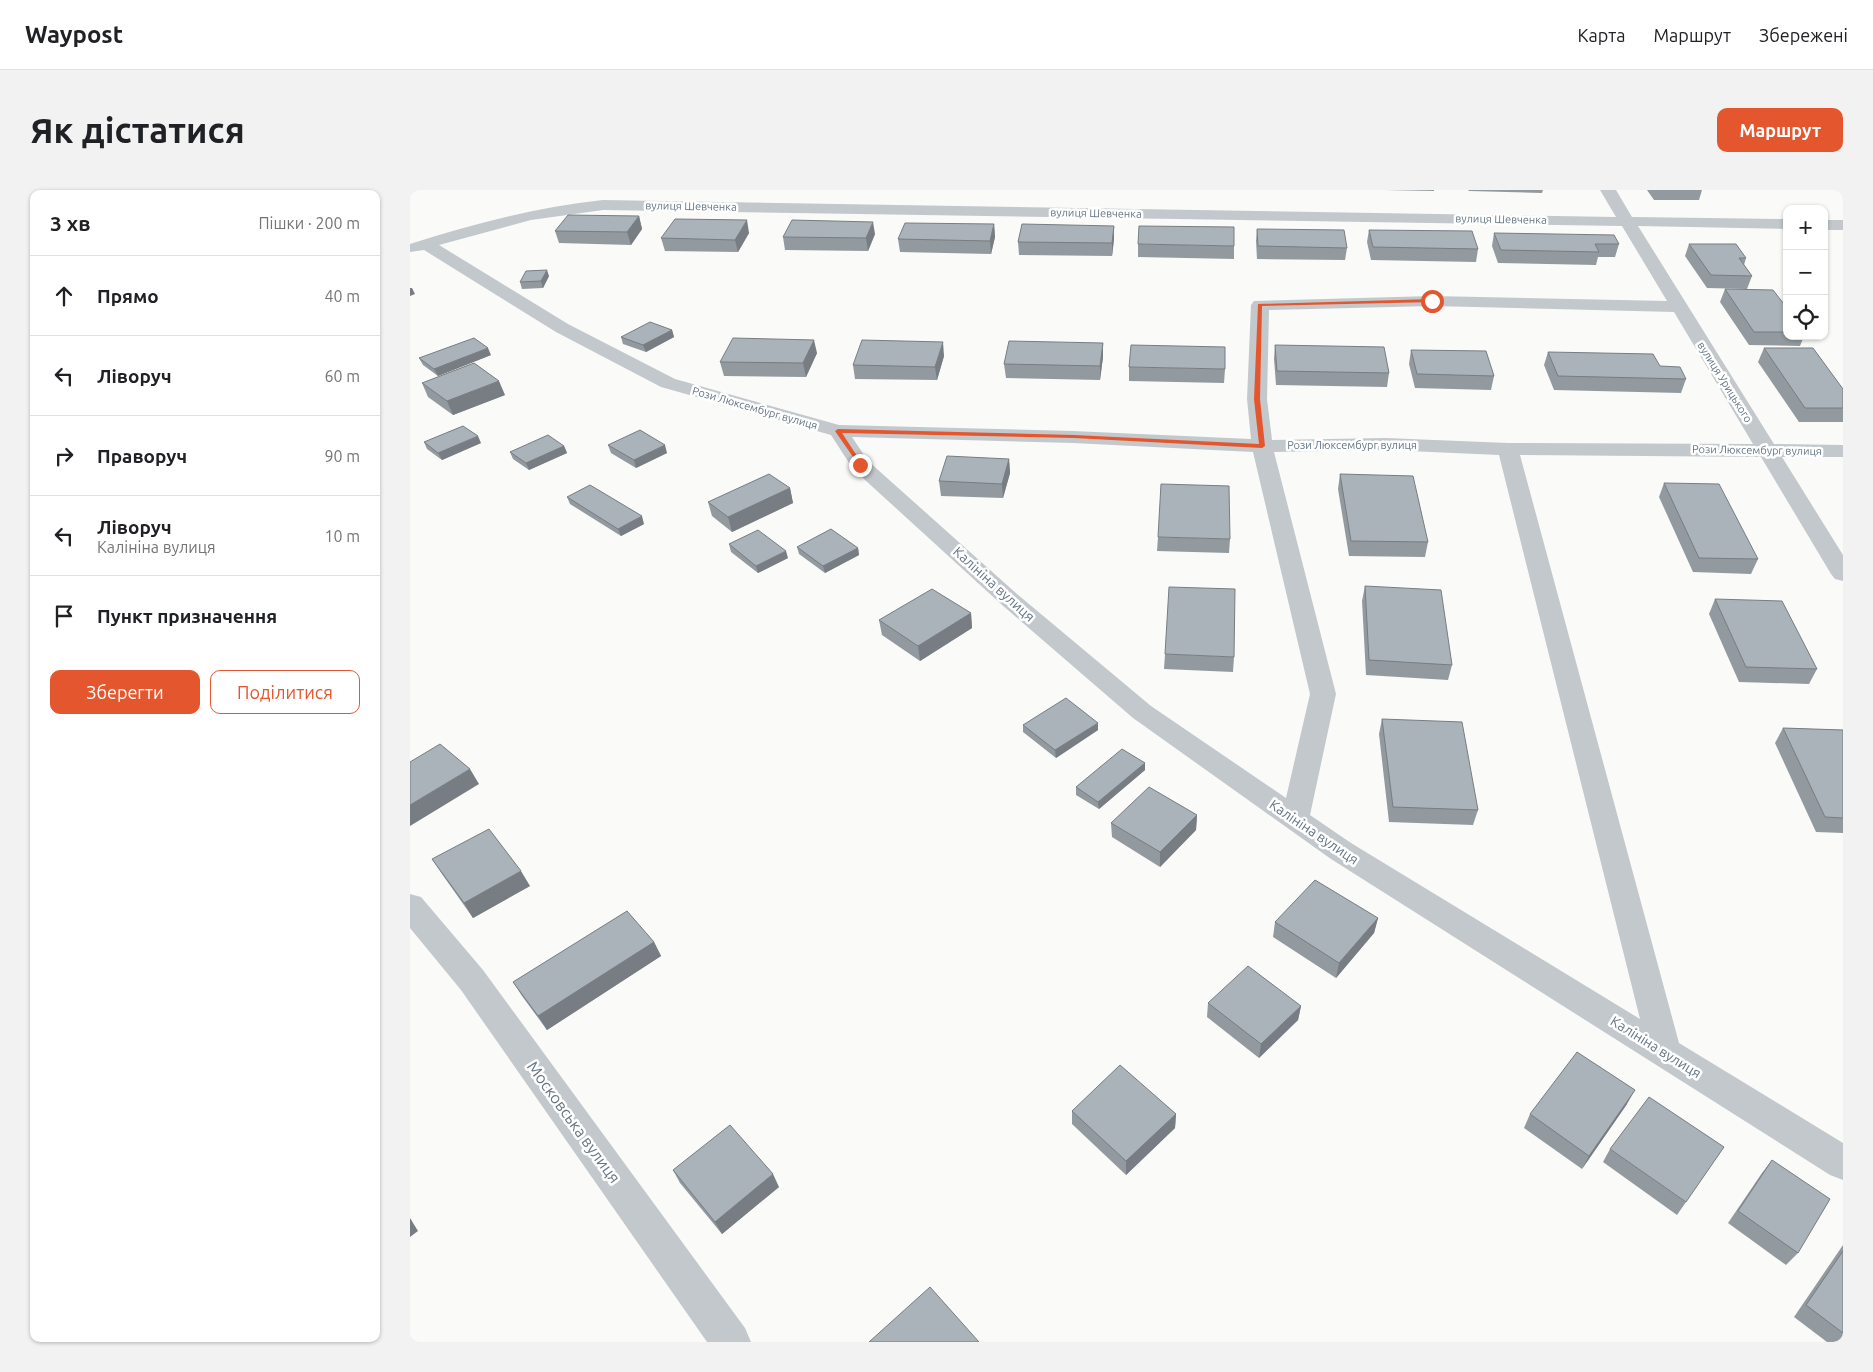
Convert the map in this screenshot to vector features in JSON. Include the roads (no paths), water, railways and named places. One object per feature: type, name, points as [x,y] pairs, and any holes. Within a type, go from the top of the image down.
[{"type":"street","name":"вулиця Урицького","points":[[1608,190],[1843,574]]},
{"type":"street","name":"вулиця Шевченка","points":[[417,247],[533,214],[571,207],[603,205],[873,203],[1783,224]]},
{"type":"street","points":[[1828,225],[1843,225]]},
{"type":"street","name":"Рози Люксембург вулиця","points":[[417,247],[562,328],[668,383],[838,431],[1074,437],[1262,446],[1386,444],[1508,449],[1767,449],[1843,451]]},
{"type":"street","points":[[1295,820],[1323,694],[1262,446],[1257,399],[1260,305],[1432,301],[1679,307]]},
{"type":"street","name":"Калініна вулиця","points":[[838,431],[860,465],[1009,599],[1142,712],[1341,851],[1843,1163]]},
{"type":"street","points":[[1508,449],[1665,1053]]},
{"type":"street","name":"Московська вулиця","points":[[410,906],[472,980],[731,1342]]}]
